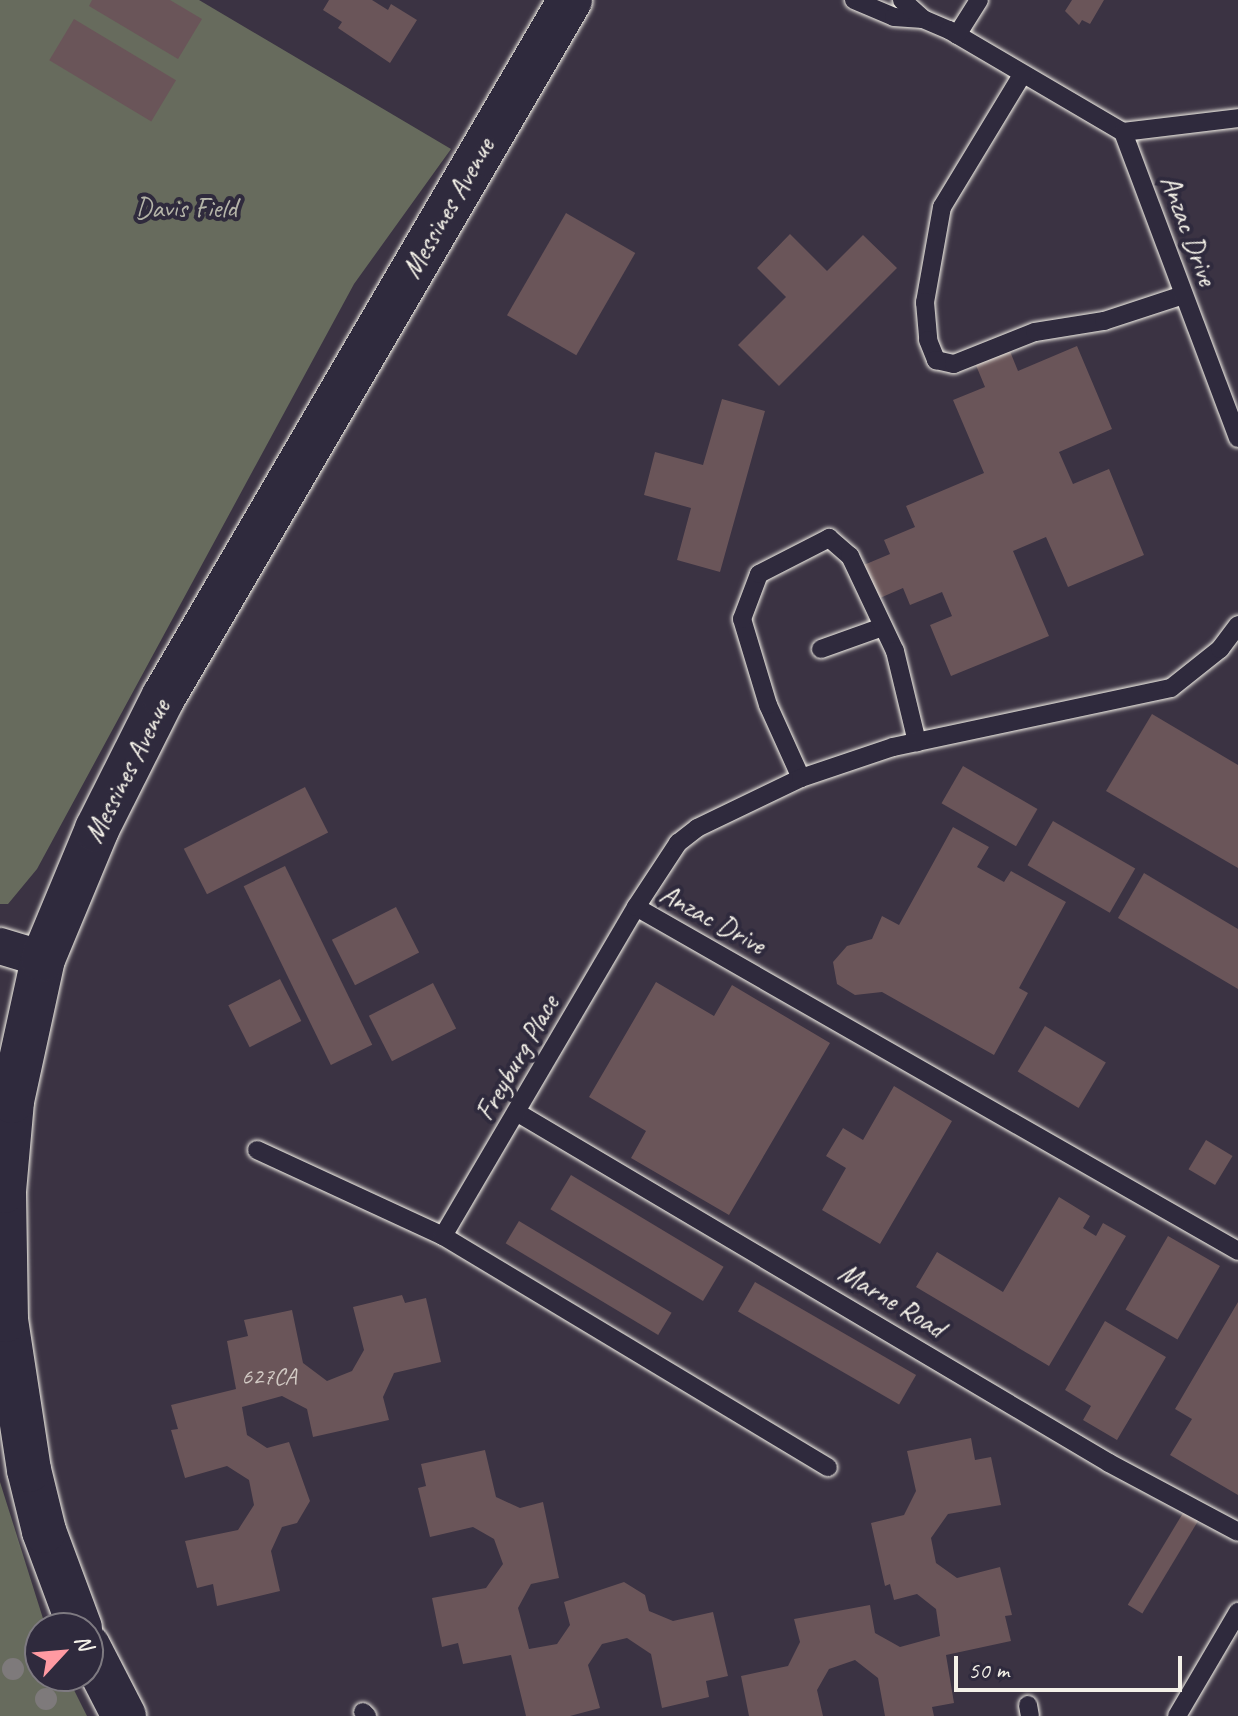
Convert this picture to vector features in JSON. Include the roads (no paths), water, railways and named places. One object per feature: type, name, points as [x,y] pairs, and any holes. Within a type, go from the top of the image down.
[{"type":"street","name":"Messines Avenue","points":[[74,1612],[44,1531],[29,1470],[3,1320],[4,1191],[12,1101],[43,959],[97,829],[164,696],[570,0]]},
{"type":"street","points":[[0,946],[43,959]]},
{"type":"street","points":[[104,1677],[124,1716]]},
{"type":"lane","points":[[854,0],[894,17],[923,19]]},
{"type":"lane","points":[[902,0],[923,19],[957,35],[1123,132],[1238,118]]},
{"type":"lane","points":[[957,35],[979,0]]},
{"type":"lane","points":[[1022,75],[942,207],[925,302],[928,340],[936,360],[946,365],[1035,332],[1104,321],[1183,295]]},
{"type":"lane","name":"Anzac Drive","points":[[1123,132],[1238,438]]},
{"type":"lane","points":[[801,778],[748,648],[742,619],[759,574],[829,538],[850,556],[880,628],[895,651],[917,742]]},
{"type":"lane","name":"Anzac Drive","points":[[1238,625],[1220,649],[1171,688],[917,742],[801,778],[697,828],[678,843],[636,907],[1238,1251]]},
{"type":"lane","points":[[821,649],[880,628]]},
{"type":"lane","name":"Freyburg Place","points":[[443,1236],[518,1113],[636,907]]},
{"type":"lane","name":"Marne Road","points":[[518,1113],[1109,1463],[1238,1532]]},
{"type":"lane","points":[[257,1150],[443,1236],[828,1467]]},
{"type":"lane","points":[[1177,1716],[1238,1612]]},
{"type":"park label","name":"Davis Field","points":[[186,208]]}]
